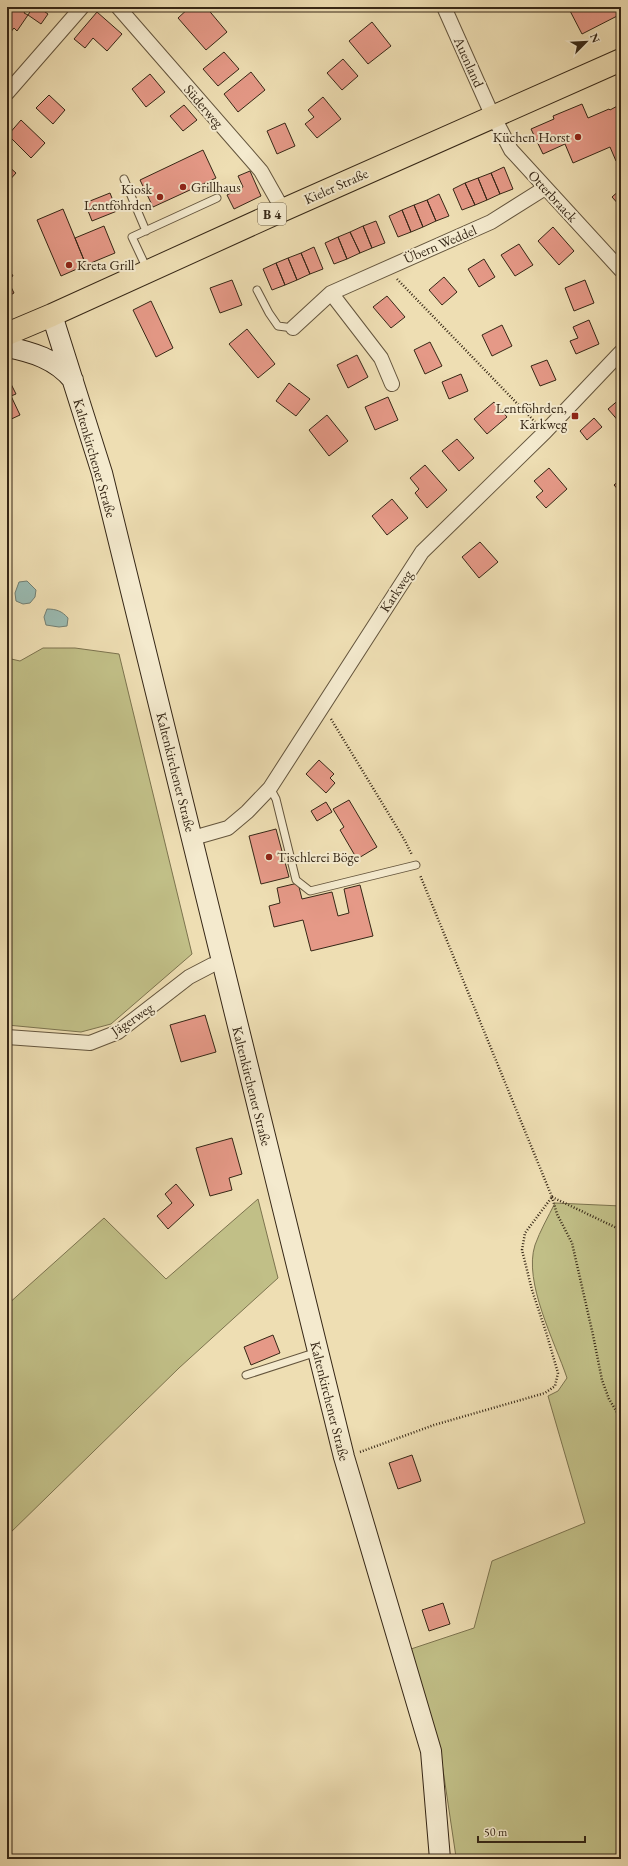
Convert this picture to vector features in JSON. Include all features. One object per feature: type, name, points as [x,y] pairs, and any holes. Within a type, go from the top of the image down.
[{"type":"main road","name":"Kieler Straße","points":[[7,334],[621,60]]},
{"type":"main road","name":"Kaltenkirchener Straße","points":[[52,315],[102,473],[344,1457],[431,1751],[440,1859]]},
{"type":"main road","points":[[7,347],[37,354],[64,369],[72,380]]},
{"type":"street","points":[[7,93],[82,7]]},
{"type":"street","name":"Süderweg","points":[[118,7],[261,171],[283,210]]},
{"type":"street","name":"Auenland","points":[[444,7],[493,116]]},
{"type":"street","name":"Otterbraack","points":[[493,116],[511,150],[621,270]]},
{"type":"street","name":"Übern Weddel","points":[[293,328],[331,293],[386,267],[491,222],[545,188]]},
{"type":"street","points":[[331,293],[381,358],[392,384]]},
{"type":"street","name":"Karkweg","points":[[193,838],[228,828],[247,812],[270,788],[322,704],[422,552],[546,432],[621,352]]},
{"type":"street","name":"Jägerweg","points":[[7,1037],[90,1043],[118,1032],[189,977],[212,965],[222,963]]},
{"type":"lane","points":[[124,178],[146,230]]},
{"type":"lane","points":[[148,272],[132,236],[217,198]]},
{"type":"lane","points":[[257,290],[269,313],[278,326],[293,328]]},
{"type":"lane","points":[[270,788],[276,799],[296,880],[310,891],[416,866]]},
{"type":"lane","points":[[246,1375],[318,1352]]},
{"type":"path","points":[[386,267],[546,432]]},
{"type":"path","points":[[322,704],[404,839],[416,866],[552,1197],[557,1214],[572,1244],[594,1335],[602,1380],[609,1399],[621,1419]]},
{"type":"path","points":[[552,1197],[621,1230]]},
{"type":"path","points":[[344,1457],[434,1425],[545,1393],[555,1386],[558,1373],[532,1290],[522,1250],[525,1233],[552,1197]]},
{"type":"shaded area","points":[[43,648],[75,648],[119,654],[192,954],[111,1024],[81,1032],[7,1025],[7,658],[20,661]]},
{"type":"shaded area","points":[[258,1199],[278,1278],[179,1368],[7,1536],[7,1305],[104,1218],[166,1279]]},
{"type":"shaded area","points":[[555,1203],[621,1206],[621,1859],[460,1859],[456,1857],[442,1763],[411,1649],[474,1628],[492,1561],[585,1523],[548,1396],[558,1391],[567,1378],[542,1312],[533,1276],[532,1260],[535,1245]]},
{"type":"water","points":[[27,581],[36,590],[35,597],[30,603],[23,604],[16,601],[15,593],[19,582]]},
{"type":"water","points":[[47,609],[61,612],[68,618],[67,626],[59,627],[46,625],[44,617]]},
{"type":"building","points":[[7,7],[28,7],[24,13],[28,15],[17,31],[14,28],[9,34],[7,33]]},
{"type":"building","points":[[33,7],[38,7],[48,14],[41,24],[28,15]]},
{"type":"building","points":[[190,7],[206,7],[227,32],[206,50],[178,18]]},
{"type":"building","points":[[568,7],[621,7],[621,14],[582,34]]},
{"type":"building","points":[[97,12],[122,34],[107,51],[93,38],[85,48],[74,39]]},
{"type":"building","points":[[372,22],[391,46],[368,64],[349,41]]},
{"type":"building","points":[[224,52],[239,69],[218,86],[203,69]]},
{"type":"building","points":[[343,59],[358,76],[342,90],[327,73]]},
{"type":"building","points":[[251,72],[265,90],[238,112],[224,94]]},
{"type":"building","points":[[150,74],[165,92],[146,107],[132,89]]},
{"type":"building","points":[[49,95],[65,110],[53,124],[36,108]]},
{"type":"building","points":[[323,97],[341,119],[317,138],[305,124],[314,117],[308,110]]},
{"type":"building","name":"Küchen Horst","points":[[582,104],[588,118],[609,109],[610,110],[621,104],[621,159],[616,161],[610,147],[573,163],[565,144],[543,154],[531,129],[554,119],[553,116]]},
{"type":"building","points":[[184,105],[197,120],[183,131],[170,116]]},
{"type":"building","points":[[21,120],[45,143],[31,158],[8,135]]},
{"type":"building","points":[[285,123],[295,146],[277,154],[267,131]]},
{"type":"building","points":[[203,150],[216,178],[153,207],[140,180]]},
{"type":"building","points":[[7,165],[16,173],[7,183]]},
{"type":"building","points":[[504,167],[513,189],[500,194],[491,173]]},
{"type":"building","points":[[250,171],[261,196],[234,209],[227,195],[243,187],[238,176]]},
{"type":"building","points":[[491,173],[500,194],[487,200],[478,178]]},
{"type":"building","points":[[478,178],[487,200],[475,205],[465,183]]},
{"type":"building","points":[[465,183],[475,205],[462,210],[453,189]]},
{"type":"building","points":[[621,189],[621,207],[612,197]]},
{"type":"building","points":[[110,193],[117,211],[92,221],[85,203]]},
{"type":"building","points":[[439,194],[449,216],[436,221],[427,200]]},
{"type":"building","points":[[427,200],[436,221],[423,227],[414,205]]},
{"type":"building","points":[[414,205],[423,227],[411,232],[402,210]]},
{"type":"building","points":[[63,209],[86,265],[61,276],[37,220]]},
{"type":"building","points":[[402,210],[411,232],[398,237],[389,216]]},
{"type":"building","points":[[376,221],[385,243],[372,248],[363,226]]},
{"type":"building","points":[[104,226],[115,253],[86,265],[75,238]]},
{"type":"building","points":[[363,226],[372,248],[360,253],[350,232]]},
{"type":"building","points":[[553,227],[574,251],[559,265],[538,241]]},
{"type":"building","points":[[350,232],[360,253],[347,259],[338,237]]},
{"type":"building","points":[[338,237],[347,259],[334,264],[325,243]]},
{"type":"building","points":[[519,244],[533,265],[515,276],[501,255]]},
{"type":"building","points":[[314,247],[323,269],[310,274],[301,253]]},
{"type":"building","points":[[301,253],[310,274],[297,280],[288,258]]},
{"type":"building","points":[[288,258],[297,280],[285,285],[276,263]]},
{"type":"building","points":[[484,259],[495,277],[479,287],[468,269]]},
{"type":"building","points":[[276,263],[285,285],[272,290],[263,269]]},
{"type":"building","points":[[7,266],[13,276],[7,279]]},
{"type":"building","points":[[444,277],[457,292],[442,305],[429,290]]},
{"type":"building","points":[[7,279],[14,293],[7,297]]},
{"type":"building","points":[[232,280],[242,305],[220,313],[210,288]]},
{"type":"building","points":[[585,280],[594,303],[574,311],[565,288]]},
{"type":"building","points":[[387,296],[405,317],[391,328],[373,307]]},
{"type":"building","points":[[151,301],[173,348],[156,357],[133,310]]},
{"type":"building","points":[[589,320],[599,344],[576,354],[570,341],[578,338],[573,327]]},
{"type":"building","points":[[502,325],[512,346],[492,356],[482,335]]},
{"type":"building","points":[[247,329],[275,364],[258,378],[229,344]]},
{"type":"building","points":[[430,342],[442,366],[425,374],[414,350]]},
{"type":"building","points":[[357,355],[368,377],[348,388],[337,365]]},
{"type":"building","points":[[547,360],[556,380],[540,386],[531,366]]},
{"type":"building","points":[[461,374],[468,391],[449,399],[442,382]]},
{"type":"building","points":[[7,376],[16,394],[11,396],[20,415],[7,421]]},
{"type":"building","points":[[289,383],[310,399],[296,416],[276,401]]},
{"type":"building","points":[[388,397],[398,420],[375,430],[365,407]]},
{"type":"building","points":[[621,398],[621,424],[608,409]]},
{"type":"building","points":[[494,402],[507,417],[487,434],[474,419]]},
{"type":"building","points":[[327,415],[348,441],[329,456],[309,430]]},
{"type":"building","points":[[594,418],[602,427],[587,440],[580,431]]},
{"type":"building","points":[[457,439],[474,458],[459,471],[442,451]]},
{"type":"building","points":[[425,465],[447,490],[427,508],[415,493],[419,489],[410,478]]},
{"type":"building","points":[[549,468],[567,489],[546,508],[536,497],[543,491],[534,481]]},
{"type":"building","points":[[621,479],[621,493],[614,485]]},
{"type":"building","points":[[392,499],[408,518],[387,535],[372,516]]},
{"type":"building","points":[[480,542],[498,562],[479,578],[462,557]]},
{"type":"building","points":[[319,760],[334,774],[330,778],[335,783],[326,793],[306,774]]},
{"type":"building","points":[[349,800],[377,847],[357,859],[340,830],[344,827],[333,809]]},
{"type":"building","points":[[326,802],[332,812],[317,821],[311,811]]},
{"type":"building","name":"Tischlerei Böge","points":[[276,829],[289,877],[261,884],[249,836]]},
{"type":"building","points":[[298,883],[302,899],[332,892],[338,916],[349,913],[344,889],[360,885],[373,936],[311,951],[303,920],[274,927],[269,906],[280,903],[277,888]]},
{"type":"building","points":[[205,1015],[216,1052],[181,1062],[170,1025]]},
{"type":"building","points":[[232,1138],[242,1174],[229,1178],[232,1190],[210,1196],[196,1148]]},
{"type":"building","points":[[176,1184],[194,1205],[168,1229],[157,1216],[172,1203],[165,1194]]},
{"type":"building","points":[[273,1335],[280,1353],[251,1365],[244,1347]]},
{"type":"building","points":[[412,1455],[421,1481],[398,1489],[389,1463]]},
{"type":"building","points":[[443,1603],[450,1624],[429,1631],[422,1610]]},
{"type":"place","name":"Küchen Horst","points":[[578,137]]},
{"type":"place","name":"Grillhaus","points":[[183,187]]},
{"type":"place","name":"Kiosk Lentföhrden","points":[[160,197]]},
{"type":"place","name":"Kreta Grill","points":[[69,265]]},
{"type":"place","name":"Lentföhrden, Karkweg","points":[[575,416]]},
{"type":"place","name":"Tischlerei Böge","points":[[269,857]]}]
